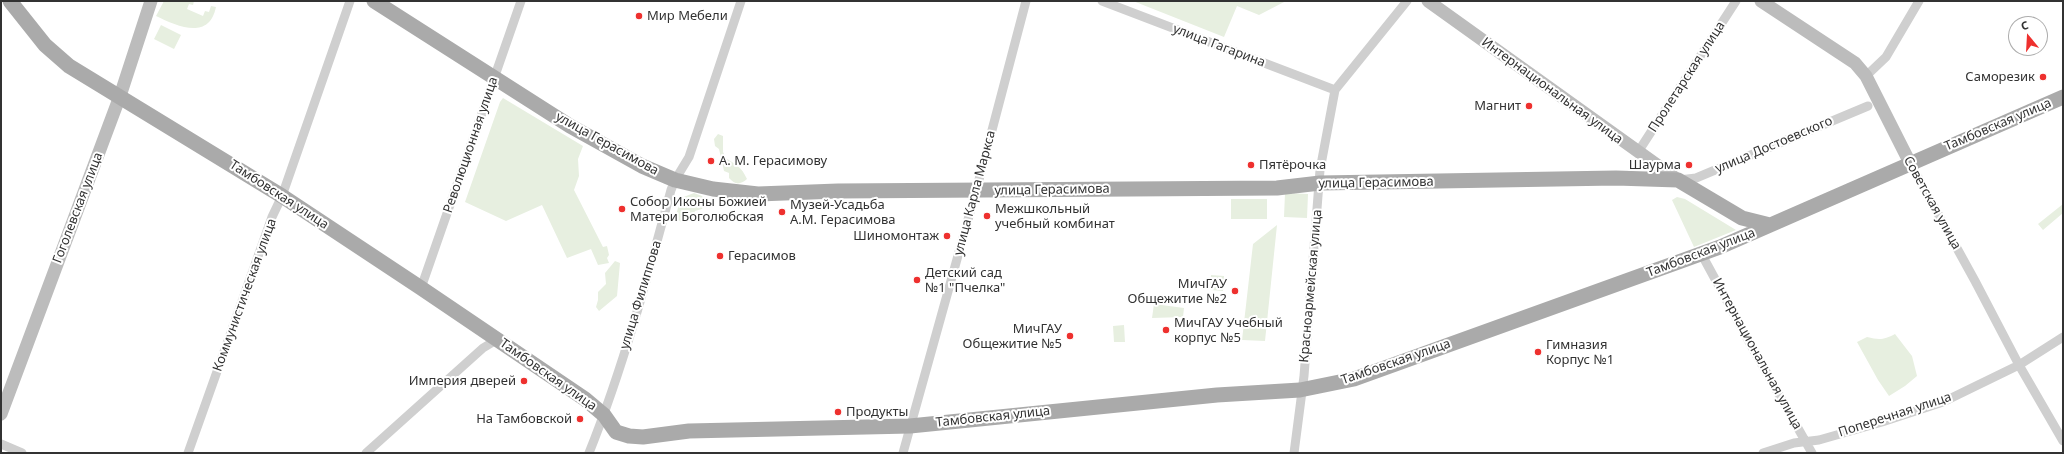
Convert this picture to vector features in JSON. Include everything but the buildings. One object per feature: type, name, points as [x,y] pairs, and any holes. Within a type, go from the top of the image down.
[{"type":"main road","name":"Тамбовская улица","points":[[10,1],[45,45],[69,66],[94,83],[120,96],[282,196],[498,339],[585,399],[604,415],[616,432],[629,436],[689,431],[910,426],[1209,396],[1300,390],[1354,378],[1542,310],[1702,255],[2063,97]]},
{"type":"main road","name":"Гоголевская улица","points":[[1,414],[120,96],[151,1]]},
{"type":"main road","name":"улица Герасимова","points":[[374,1],[494,76],[570,126],[642,166],[675,180],[714,189],[758,194],[838,191],[1277,188],[1320,183],[1616,178],[1678,180],[1742,218],[1770,225]]},
{"type":"main road","name":"Интернациональная улица","points":[[1428,1],[1678,180]]},
{"type":"main road","name":"Советская улица","points":[[1761,1],[1855,63],[1866,76],[1910,163]]},
{"type":"street","name":"Коммунистическая улица","points":[[188,453],[272,217],[282,196],[350,1]]},
{"type":"street","name":"Революционная улица","points":[[421,288],[521,1]]},
{"type":"street","name":"улица Филиппова","points":[[589,453],[604,415],[651,264],[675,180],[689,157],[741,1]]},
{"type":"street","name":"улица Карла Маркса","points":[[903,453],[976,191],[1026,1]]},
{"type":"street","name":"улица Гагарина","points":[[1102,1],[1335,90]]},
{"type":"street","name":"Красноармейская улица","points":[[1294,453],[1300,390],[1304,376],[1320,170],[1335,90],[1408,1]]},
{"type":"street","name":"Пролетарская улица","points":[[1638,152],[1736,1]]},
{"type":"street","points":[[1866,76],[1886,57],[1919,1]]},
{"type":"street","name":"улица Достоевского","points":[[1678,180],[1696,178],[1868,106]]},
{"type":"street","name":"Советская улица","points":[[1910,163],[2019,365],[2063,441]]},
{"type":"street","name":"Интернациональная улица","points":[[1702,255],[1812,453]]},
{"type":"street","name":"Поперечная улица","points":[[1763,453],[1794,443],[1806,442],[1882,422],[1943,402],[2019,365],[2063,337]]},
{"type":"street","points":[[366,453],[483,348],[498,339]]},
{"type":"street","points":[[1,444],[22,453]]},
{"type":"green space","points":[[164,1],[194,1],[193,5],[189,4],[187,9],[203,16],[205,11],[209,12],[211,6],[216,7],[212,18],[207,24],[191,28],[182,27],[156,16]]},
{"type":"green space","points":[[1133,1],[1286,1],[1259,15],[1237,6],[1224,37]]},
{"type":"green space","points":[[161,25],[181,35],[174,49],[154,39]]},
{"type":"green space","points":[[503,98],[583,146],[578,159],[579,176],[574,190],[603,247],[607,246],[609,255],[607,258],[609,263],[598,265],[591,249],[567,258],[542,205],[506,221],[465,202],[500,102]]},
{"type":"green space","points":[[718,134],[723,136],[723,152],[726,158],[741,169],[747,179],[742,182],[733,182],[729,178],[729,173],[724,171],[719,149],[715,146],[714,139]]},
{"type":"green space","points":[[694,193],[702,196],[705,201],[702,209],[695,211],[690,221],[683,223],[675,218],[681,198]]},
{"type":"green space","points":[[1285,193],[1308,194],[1307,218],[1284,217]]},
{"type":"green space","points":[[1677,197],[1685,199],[1736,230],[1694,247],[1672,200]]},
{"type":"green space","points":[[1231,199],[1267,199],[1267,219],[1231,219]]},
{"type":"green space","points":[[2063,204],[2063,213],[2043,230],[2038,224]]},
{"type":"green space","points":[[1277,225],[1265,341],[1242,340],[1253,244]]},
{"type":"green space","points":[[615,261],[620,263],[617,296],[599,311],[596,307],[598,292],[606,284],[605,273]]},
{"type":"green space","points":[[1211,275],[1224,276],[1223,291],[1210,290]]},
{"type":"green space","points":[[1154,304],[1184,308],[1183,317],[1152,318]]},
{"type":"green space","points":[[1124,325],[1125,342],[1114,342],[1113,326]]},
{"type":"green space","points":[[1895,334],[1912,356],[1917,376],[1889,396],[1878,380],[1857,342],[1867,337],[1881,339]]},
{"type":"place","name":"Мир Мебели","points":[[639,16]]},
{"type":"place","name":"Саморезик","points":[[2043,77]]},
{"type":"place","name":"Магнит","points":[[1529,106]]},
{"type":"place","name":"А. М. Герасимову","points":[[711,161]]},
{"type":"place","name":"Пятёрочка","points":[[1251,165]]},
{"type":"place","name":"Шаурма","points":[[1689,165]]},
{"type":"place","name":"Собор Иконы Божией Матери Боголюбская","points":[[622,209]]},
{"type":"place","name":"Музей-Усадьба А.М. Герасимова","points":[[782,212]]},
{"type":"place","name":"Межшкольный учебный комбинат","points":[[987,216]]},
{"type":"place","name":"Шиномонтаж","points":[[947,236]]},
{"type":"place","name":"Герасимов","points":[[720,256]]},
{"type":"place","name":"Детский сад №1 \"Пчелка\"","points":[[917,280]]},
{"type":"place","name":"МичГАУ Общежитие №2","points":[[1235,291]]},
{"type":"place","name":"МичГАУ Учебный корпус №5","points":[[1166,330]]},
{"type":"place","name":"МичГАУ Общежитие №5","points":[[1070,336]]},
{"type":"place","name":"Гимназия Корпус №1","points":[[1538,352]]},
{"type":"place","name":"Империя дверей","points":[[524,381]]},
{"type":"place","name":"Продукты","points":[[838,412]]},
{"type":"place","name":"На Тамбовской","points":[[580,419]]}]
